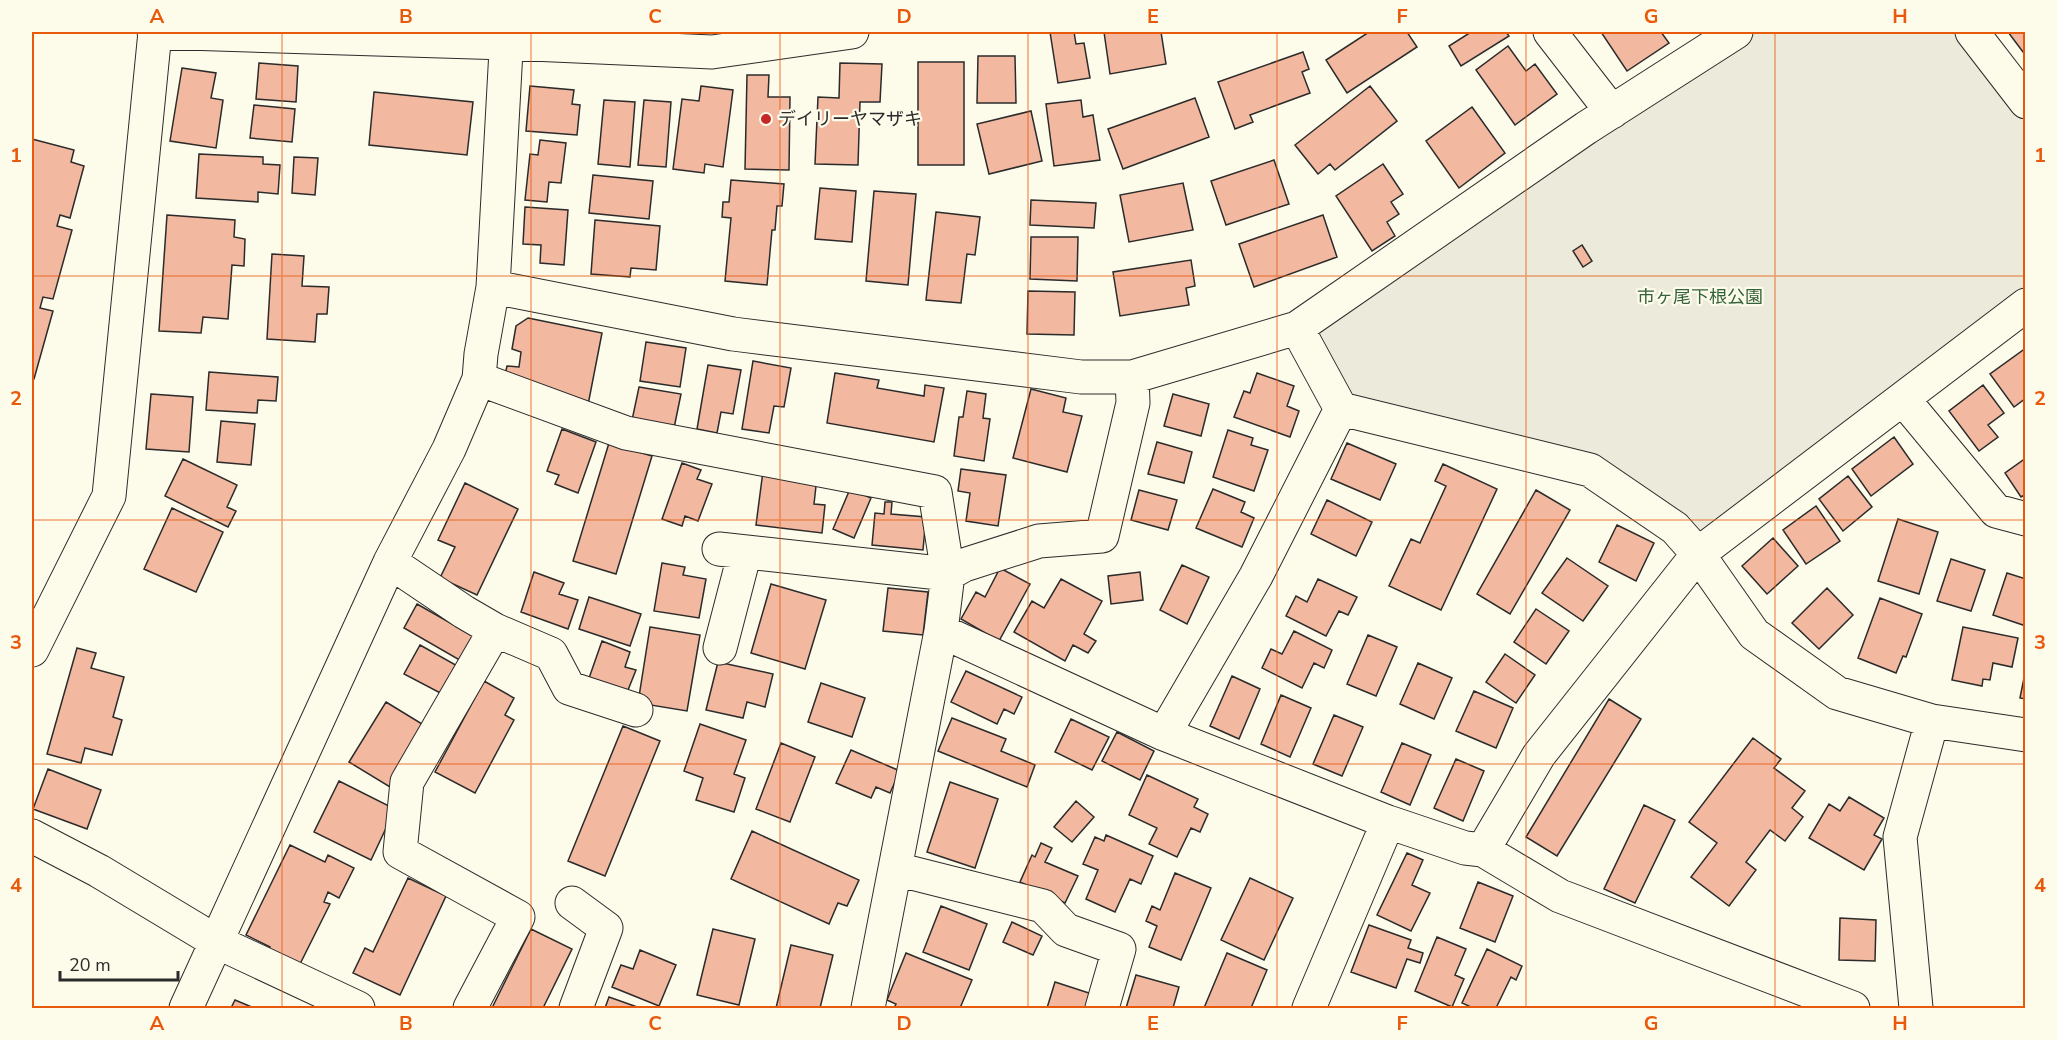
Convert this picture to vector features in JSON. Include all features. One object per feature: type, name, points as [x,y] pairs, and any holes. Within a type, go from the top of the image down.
[{"type":"street","points":[[32,650],[109,496],[155,32],[506,37],[712,52],[852,32]]},
{"type":"street","points":[[1550,32],[1612,112]]},
{"type":"street","points":[[494,287],[733,334],[1081,377],[1132,376],[1297,328],[1612,112],[1736,32]]},
{"type":"street","points":[[1972,32],[2025,102]]},
{"type":"street","points":[[186,1008],[390,562],[449,449],[479,379],[481,354],[494,287],[506,37]]},
{"type":"street","points":[[1483,850],[1539,755],[1698,554],[2025,305]]},
{"type":"street","points":[[1297,328],[1341,409],[1590,470],[1675,528],[1698,554],[1754,634],[1837,693],[1932,721],[2025,735]]},
{"type":"street","points":[[720,648],[732,550],[948,574],[964,565],[1039,541],[1102,536],[1133,403],[1132,376]]},
{"type":"street","points":[[479,379],[626,433],[935,492],[948,574],[940,631],[868,1008]]},
{"type":"street","points":[[1903,399],[1996,511],[2025,519]]},
{"type":"street","points":[[1164,734],[1257,576],[1341,409]]},
{"type":"street","points":[[390,562],[495,630],[551,654],[569,688],[636,710]]},
{"type":"street","points":[[470,1008],[518,917],[400,852],[407,782],[495,630]]},
{"type":"street","points":[[940,631],[1164,734],[1388,822],[1465,848],[1483,850],[1560,896],[1853,1008]]},
{"type":"street","points":[[1916,1008],[1900,837],[1932,721]]},
{"type":"street","points":[[1309,1008],[1388,822]]},
{"type":"street","points":[[32,836],[99,871],[217,942],[358,1008]]},
{"type":"street","points":[[896,869],[1043,906],[1066,930],[1119,948],[1102,1008]]},
{"type":"street","points":[[572,903],[606,928],[576,1008]]},
{"type":"green space","name":"市ヶ尾下根公園","points":[[1737,32],[1972,32],[2025,102],[2025,304],[1698,554],[1590,470],[1341,409],[1297,328]]},
{"type":"building","points":[[1050,32],[1074,32],[1076,44],[1084,43],[1090,78],[1058,83]]},
{"type":"building","points":[[1104,32],[1161,32],[1166,64],[1110,74]]},
{"type":"building","points":[[1369,32],[1407,32],[1417,47],[1347,93],[1326,60]]},
{"type":"building","points":[[1471,32],[1506,32],[1509,36],[1461,66],[1449,46]]},
{"type":"building","points":[[1601,32],[1661,32],[1669,43],[1627,71]]},
{"type":"building","points":[[2008,32],[2026,32],[2026,56]]},
{"type":"building","points":[[1508,46],[1526,71],[1535,64],[1557,94],[1515,125],[1476,70]]},
{"type":"building","points":[[1303,52],[1309,69],[1302,72],[1310,93],[1250,115],[1253,122],[1235,129],[1218,82]]},
{"type":"building","points":[[978,56],[1015,56],[1016,103],[977,103]]},
{"type":"building","points":[[918,62],[964,62],[964,165],[918,165]]},
{"type":"building","points":[[259,63],[298,66],[296,102],[256,99]]},
{"type":"building","points":[[840,63],[882,64],[880,102],[860,102],[858,165],[815,164],[818,97],[839,98]]},
{"type":"building","points":[[182,68],[216,73],[211,98],[223,100],[216,148],[170,141]]},
{"type":"building","points":[[747,75],[769,75],[768,97],[790,97],[789,170],[745,169]]},
{"type":"building","points":[[530,86],[574,90],[572,104],[580,105],[577,135],[526,131]]},
{"type":"building","points":[[701,86],[733,90],[723,167],[705,164],[704,173],[673,169],[682,99],[699,101]]},
{"type":"building","points":[[1370,86],[1397,121],[1335,170],[1330,164],[1318,174],[1295,145]]},
{"type":"building","points":[[374,92],[473,102],[467,155],[369,145]]},
{"type":"building","points":[[1195,98],[1209,137],[1123,169],[1108,129]]},
{"type":"building","points":[[604,100],[635,102],[630,167],[598,164]]},
{"type":"building","points":[[644,100],[671,102],[666,167],[638,165]]},
{"type":"building","points":[[1081,100],[1083,117],[1093,115],[1100,160],[1054,166],[1046,104]]},
{"type":"building","points":[[254,105],[295,109],[292,142],[250,138]]},
{"type":"building","points":[[1472,107],[1505,153],[1459,188],[1426,141]]},
{"type":"building","points":[[1031,111],[1042,161],[989,174],[977,124]]},
{"type":"building","points":[[32,139],[74,150],[71,162],[84,166],[70,218],[60,215],[57,226],[72,230],[53,299],[43,297],[40,308],[53,311],[34,379],[32,379]]},
{"type":"building","points":[[540,140],[566,143],[561,183],[549,182],[547,202],[525,200],[530,154],[538,155]]},
{"type":"building","points":[[199,154],[263,157],[263,164],[280,165],[278,194],[258,192],[258,202],[196,198]]},
{"type":"building","points":[[294,157],[318,158],[315,195],[292,193]]},
{"type":"building","points":[[1274,160],[1289,204],[1226,225],[1211,181]]},
{"type":"building","points":[[1383,164],[1403,194],[1391,202],[1399,214],[1387,222],[1395,236],[1372,251],[1336,196]]},
{"type":"building","points":[[593,175],[653,181],[649,219],[589,213]]},
{"type":"building","points":[[731,180],[784,184],[782,206],[777,206],[775,230],[772,230],[767,285],[725,281],[731,218],[722,217],[723,202],[729,202]]},
{"type":"building","points":[[1183,183],[1193,230],[1129,242],[1120,195]]},
{"type":"building","points":[[820,188],[856,191],[852,242],[815,239]]},
{"type":"building","points":[[874,191],[916,194],[908,285],[866,281]]},
{"type":"building","points":[[1031,200],[1096,203],[1094,228],[1030,225]]},
{"type":"building","points":[[525,207],[568,210],[564,265],[540,263],[541,245],[523,244]]},
{"type":"building","points":[[936,212],[980,217],[975,255],[967,254],[961,303],[926,300]]},
{"type":"building","points":[[167,215],[235,220],[234,237],[245,239],[244,266],[232,265],[228,319],[203,317],[201,333],[159,331]]},
{"type":"building","points":[[1323,215],[1337,257],[1254,287],[1239,244]]},
{"type":"building","points":[[595,220],[660,226],[656,270],[631,268],[630,277],[591,274]]},
{"type":"building","points":[[1031,237],[1078,237],[1077,281],[1030,279]]},
{"type":"building","points":[[1582,245],[1592,261],[1583,267],[1573,251]]},
{"type":"building","points":[[272,254],[304,256],[302,286],[329,287],[327,314],[317,314],[315,342],[267,339]]},
{"type":"building","points":[[1191,260],[1195,286],[1186,288],[1189,305],[1120,316],[1113,272]]},
{"type":"building","points":[[1028,291],[1075,292],[1074,335],[1027,334]]},
{"type":"building","points":[[528,318],[602,333],[588,405],[504,379],[507,366],[519,367],[521,352],[512,349],[516,326]]},
{"type":"building","points":[[646,342],[686,348],[680,387],[640,381]]},
{"type":"building","points":[[2026,348],[2026,398],[2014,407],[1990,374]]},
{"type":"building","points":[[753,361],[791,368],[784,407],[774,406],[769,433],[742,429]]},
{"type":"building","points":[[708,365],[741,370],[733,414],[721,412],[717,433],[697,429]]},
{"type":"building","points":[[209,372],[278,377],[276,401],[258,400],[257,413],[206,410]]},
{"type":"building","points":[[835,373],[879,380],[877,388],[924,396],[925,385],[944,388],[934,442],[827,423]]},
{"type":"building","points":[[1257,373],[1294,386],[1287,406],[1299,411],[1290,437],[1234,417],[1244,391],[1250,393]]},
{"type":"building","points":[[1983,385],[2004,413],[1988,425],[1998,437],[1979,451],[1949,411]]},
{"type":"building","points":[[639,387],[681,394],[673,433],[631,425]]},
{"type":"building","points":[[1031,389],[1066,398],[1063,412],[1082,416],[1067,472],[1013,458]]},
{"type":"building","points":[[967,391],[986,394],[983,418],[990,419],[984,461],[954,456],[959,417],[963,417]]},
{"type":"building","points":[[151,394],[193,397],[189,452],[146,449]]},
{"type":"building","points":[[1173,394],[1209,404],[1201,436],[1164,426]]},
{"type":"building","points":[[221,421],[255,424],[251,465],[217,462]]},
{"type":"building","points":[[562,429],[596,442],[578,493],[555,484],[559,475],[547,471]]},
{"type":"building","points":[[1228,430],[1253,438],[1251,445],[1268,450],[1254,491],[1213,477]]},
{"type":"building","points":[[1894,437],[1913,464],[1871,496],[1852,469]]},
{"type":"building","points":[[1157,442],[1192,452],[1184,483],[1148,474]]},
{"type":"building","points":[[609,443],[652,456],[616,574],[573,561]]},
{"type":"building","points":[[1347,443],[1396,464],[1380,500],[1331,479]]},
{"type":"building","points":[[2026,458],[2026,494],[2021,497],[2005,473]]},
{"type":"building","points":[[183,459],[237,485],[227,507],[236,511],[228,527],[165,496]]},
{"type":"building","points":[[682,463],[701,470],[697,479],[712,484],[698,521],[685,516],[682,526],[662,519]]},
{"type":"building","points":[[1443,464],[1497,489],[1441,610],[1389,586],[1411,539],[1420,543],[1446,486],[1435,481]]},
{"type":"building","points":[[961,469],[1006,475],[998,526],[966,521],[970,493],[958,491]]},
{"type":"building","points":[[763,471],[817,477],[814,504],[825,505],[822,533],[756,525]]},
{"type":"building","points":[[1848,476],[1872,507],[1843,531],[1819,499]]},
{"type":"building","points":[[465,483],[518,509],[477,595],[440,578],[455,547],[438,540]]},
{"type":"building","points":[[850,489],[871,498],[854,538],[833,529]]},
{"type":"building","points":[[1213,489],[1245,502],[1241,512],[1254,518],[1242,547],[1196,528]]},
{"type":"building","points":[[1139,490],[1177,500],[1168,530],[1131,520]]},
{"type":"building","points":[[1536,490],[1570,510],[1510,614],[1477,594]]},
{"type":"building","points":[[1327,500],[1372,522],[1356,556],[1311,534]]},
{"type":"building","points":[[885,502],[892,502],[891,514],[926,517],[923,550],[872,545],[875,513],[884,514]]},
{"type":"building","points":[[1816,506],[1840,541],[1806,564],[1783,530]]},
{"type":"building","points":[[172,508],[223,532],[196,592],[144,569]]},
{"type":"building","points":[[1898,519],[1938,532],[1919,594],[1878,581]]},
{"type":"building","points":[[1617,525],[1654,543],[1636,581],[1599,562]]},
{"type":"building","points":[[1773,538],[1798,566],[1767,594],[1742,566]]},
{"type":"building","points":[[1567,558],[1608,586],[1583,621],[1542,593]]},
{"type":"building","points":[[1951,559],[1985,570],[1971,611],[1937,601]]},
{"type":"building","points":[[662,563],[685,567],[683,575],[706,579],[699,618],[654,611]]},
{"type":"building","points":[[1182,565],[1209,577],[1187,624],[1160,610]]},
{"type":"building","points":[[1000,568],[1030,584],[999,641],[961,619],[976,592],[985,597]]},
{"type":"building","points":[[534,572],[564,583],[559,594],[578,600],[568,629],[521,612]]},
{"type":"building","points":[[1140,572],[1143,600],[1111,604],[1108,576]]},
{"type":"building","points":[[2007,573],[2026,579],[2026,619],[2023,625],[1993,615]]},
{"type":"building","points":[[1061,579],[1102,601],[1084,634],[1096,641],[1088,653],[1073,645],[1065,661],[1014,632],[1032,601],[1044,608]]},
{"type":"building","points":[[1318,579],[1357,597],[1348,615],[1339,611],[1326,636],[1286,616],[1296,596],[1307,602]]},
{"type":"building","points":[[771,584],[826,600],[805,669],[751,653]]},
{"type":"building","points":[[888,588],[928,592],[923,635],[883,631]]},
{"type":"building","points":[[1827,588],[1853,615],[1819,649],[1792,623]]},
{"type":"building","points":[[589,597],[641,614],[630,646],[579,629]]},
{"type":"building","points":[[1880,598],[1922,614],[1906,657],[1903,656],[1896,673],[1858,658]]},
{"type":"building","points":[[417,604],[477,638],[463,662],[404,628]]},
{"type":"building","points":[[1536,609],[1569,631],[1546,664],[1514,642]]},
{"type":"building","points":[[650,627],[700,635],[687,711],[638,703]]},
{"type":"building","points":[[1963,627],[2018,638],[2012,667],[1993,663],[1990,680],[1983,679],[1982,686],[1952,680]]},
{"type":"building","points":[[1294,631],[1332,650],[1324,668],[1314,663],[1302,688],[1262,668],[1271,649],[1282,654]]},
{"type":"building","points":[[1368,635],[1397,647],[1376,696],[1347,684]]},
{"type":"building","points":[[602,641],[630,652],[625,667],[636,670],[626,695],[588,681]]},
{"type":"building","points":[[420,645],[461,668],[446,696],[404,674]]},
{"type":"building","points":[[77,648],[96,653],[91,668],[124,677],[113,717],[122,720],[112,755],[85,748],[81,763],[47,754]]},
{"type":"building","points":[[1505,654],[1535,675],[1516,703],[1486,682]]},
{"type":"building","points":[[718,662],[773,674],[765,707],[747,702],[743,718],[706,710]]},
{"type":"building","points":[[1418,663],[1452,678],[1434,719],[1400,704]]},
{"type":"building","points":[[2026,668],[2026,699],[2020,698]]},
{"type":"building","points":[[966,671],[1022,697],[1014,714],[1004,709],[997,724],[951,702]]},
{"type":"building","points":[[1232,676],[1260,689],[1239,739],[1210,726]]},
{"type":"building","points":[[484,681],[514,698],[505,715],[514,720],[475,793],[435,772]]},
{"type":"building","points":[[821,683],[865,698],[852,737],[808,722]]},
{"type":"building","points":[[1474,691],[1513,708],[1496,748],[1456,731]]},
{"type":"building","points":[[1281,695],[1311,708],[1290,757],[1261,744]]},
{"type":"building","points":[[1609,699],[1641,719],[1557,856],[1526,837]]},
{"type":"building","points":[[386,702],[427,727],[390,787],[349,762]]},
{"type":"building","points":[[1334,715],[1363,727],[1342,776],[1313,764]]},
{"type":"building","points":[[952,718],[1006,739],[1001,751],[1035,765],[1027,787],[938,751]]},
{"type":"building","points":[[1071,719],[1109,737],[1092,770],[1055,752]]},
{"type":"building","points":[[700,724],[746,740],[734,774],[745,778],[734,812],[696,800],[703,778],[684,771]]},
{"type":"building","points":[[623,726],[660,741],[605,876],[568,861]]},
{"type":"building","points":[[1117,732],[1154,751],[1140,780],[1102,761]]},
{"type":"building","points":[[1753,738],[1781,759],[1774,768],[1805,791],[1792,808],[1803,817],[1785,841],[1770,830],[1746,862],[1756,870],[1729,906],[1691,877],[1717,843],[1689,822]]},
{"type":"building","points":[[781,743],[815,757],[790,822],[756,809]]},
{"type":"building","points":[[1402,743],[1431,755],[1410,805],[1381,792]]},
{"type":"building","points":[[851,750],[900,771],[890,793],[876,787],[871,798],[836,783]]},
{"type":"building","points":[[1456,759],[1484,771],[1463,821],[1434,808]]},
{"type":"building","points":[[48,769],[101,790],[87,829],[33,809]]},
{"type":"building","points":[[1147,775],[1198,799],[1194,807],[1208,814],[1200,832],[1191,828],[1177,857],[1149,844],[1157,828],[1129,815]]},
{"type":"building","points":[[339,781],[395,809],[371,860],[314,832]]},
{"type":"building","points":[[950,782],[998,799],[975,868],[927,852]]},
{"type":"building","points":[[1849,797],[1884,818],[1874,835],[1882,839],[1864,870],[1809,838],[1829,804],[1840,811]]},
{"type":"building","points":[[1076,801],[1094,817],[1072,842],[1054,827]]},
{"type":"building","points":[[1644,805],[1675,820],[1635,903],[1604,889]]},
{"type":"building","points":[[752,831],[859,880],[847,906],[838,903],[829,924],[731,879]]},
{"type":"building","points":[[1106,835],[1153,856],[1141,884],[1130,879],[1115,912],[1086,899],[1098,870],[1083,864],[1095,837],[1104,841]]},
{"type":"building","points":[[1041,843],[1052,848],[1045,862],[1078,876],[1065,903],[1020,882],[1032,855],[1035,857]]},
{"type":"building","points":[[290,845],[325,862],[328,855],[354,868],[339,898],[328,892],[324,902],[330,904],[299,966],[246,935]]},
{"type":"building","points":[[1407,853],[1423,860],[1412,885],[1430,893],[1411,931],[1377,915]]},
{"type":"building","points":[[1175,873],[1211,888],[1181,960],[1149,947],[1157,926],[1146,921],[1152,906],[1160,910]]},
{"type":"building","points":[[408,878],[446,896],[400,995],[353,973],[365,948],[373,952]]},
{"type":"building","points":[[1250,878],[1293,898],[1264,960],[1221,940]]},
{"type":"building","points":[[1478,882],[1513,896],[1495,942],[1460,928]]},
{"type":"building","points":[[941,906],[987,924],[969,970],[923,952]]},
{"type":"building","points":[[1840,918],[1876,920],[1875,961],[1839,960]]},
{"type":"building","points":[[1012,922],[1042,936],[1033,955],[1003,942]]},
{"type":"building","points":[[1369,925],[1411,940],[1408,948],[1423,953],[1420,963],[1407,959],[1396,988],[1351,972]]},
{"type":"building","points":[[531,929],[572,949],[543,1008],[492,1008]]},
{"type":"building","points":[[713,929],[755,939],[739,1005],[697,995]]},
{"type":"building","points":[[1437,937],[1466,949],[1455,975],[1464,979],[1452,1007],[1415,991]]},
{"type":"building","points":[[791,945],[833,955],[820,1008],[776,1008]]},
{"type":"building","points":[[1487,949],[1522,966],[1516,980],[1511,977],[1496,1008],[1473,1008],[1462,1003]]},
{"type":"building","points":[[640,950],[676,965],[659,1006],[612,987],[621,965],[633,969]]},
{"type":"building","points":[[906,953],[972,980],[960,1008],[894,1008],[896,1004],[887,1000]]},
{"type":"building","points":[[1227,953],[1267,970],[1251,1008],[1204,1008]]},
{"type":"building","points":[[1136,975],[1179,987],[1173,1008],[1126,1008]]},
{"type":"building","points":[[1055,982],[1092,994],[1087,1008],[1047,1008]]},
{"type":"building","points":[[609,997],[640,1008],[605,1008]]},
{"type":"building","points":[[235,1000],[254,1008],[231,1008]]},
{"type":"place","name":"デイリーヤマザキ","points":[[766,119]]}]
